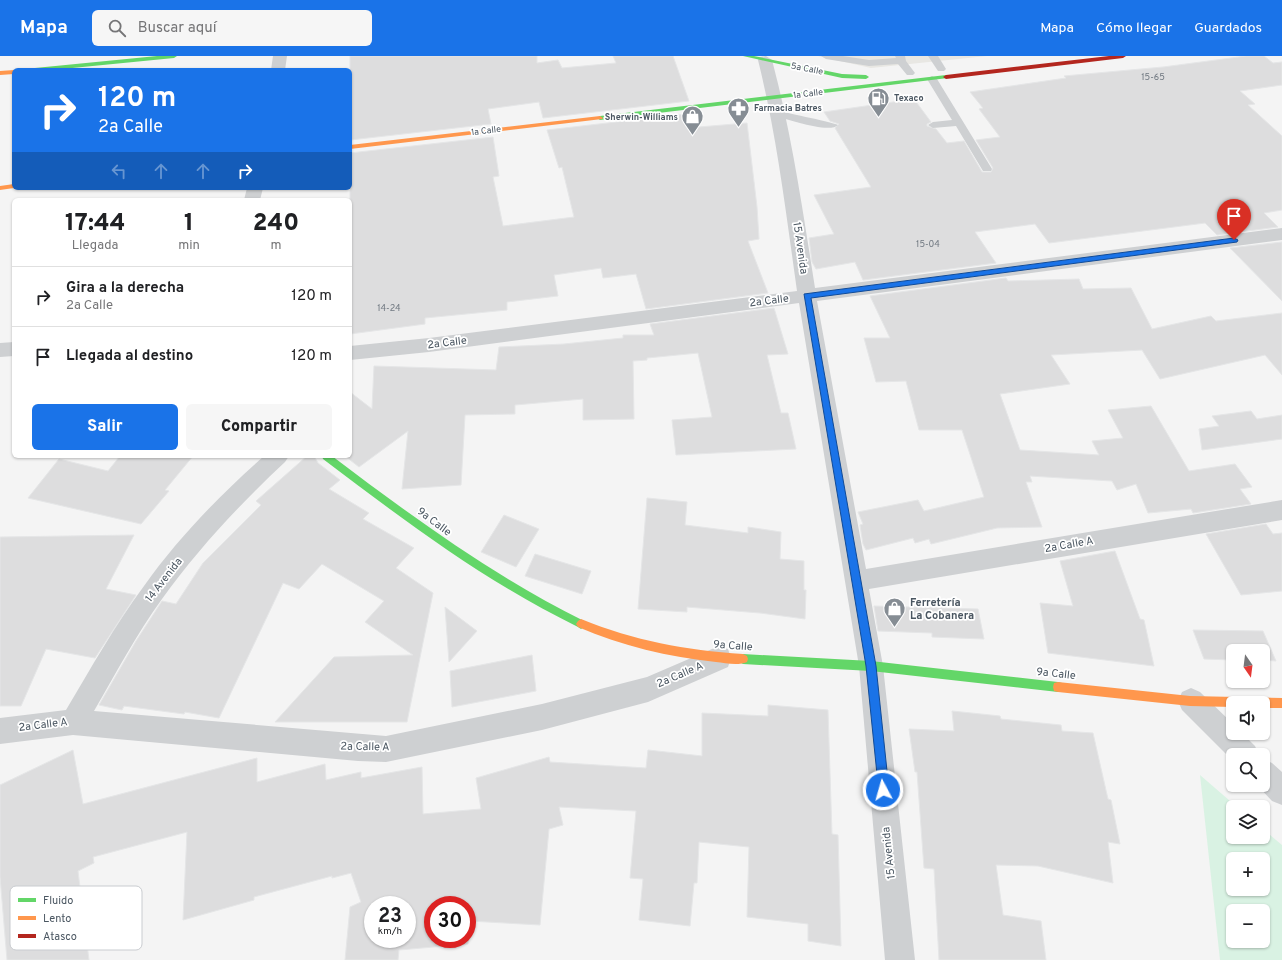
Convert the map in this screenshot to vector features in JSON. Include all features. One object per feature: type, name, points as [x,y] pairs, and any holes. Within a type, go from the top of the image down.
[{"type":"main road","points":[[55,68],[174,56]]},
{"type":"main road","name":"5a Calle","points":[[746,56],[842,76],[868,77],[910,72]]},
{"type":"main road","points":[[910,72],[1049,56]]},
{"type":"main road","name":"1a Calle","points":[[352,147],[1124,56]]},
{"type":"main road","points":[[0,74],[12,72]]},
{"type":"main road","points":[[0,188],[12,186]]},
{"type":"main road","name":"9a Calle","points":[[329,458],[466,561],[526,596],[590,628],[631,642],[669,651],[719,658],[871,666],[1191,701],[1282,703]]},
{"type":"street","points":[[278,68],[280,56]]},
{"type":"street","name":"15 Avenida","points":[[765,60],[779,114],[807,296],[871,666],[900,960]]},
{"type":"street","name":"2a Calle","points":[[352,353],[429,346],[1282,234]]},
{"type":"street","points":[[0,350],[12,349]]},
{"type":"street","name":"14 Avenida","points":[[73,722],[146,602],[165,576],[246,485],[276,458]]},
{"type":"street","name":"2a Calle A","points":[[856,581],[1282,510]]},
{"type":"street","name":"2a Calle A","points":[[0,730],[73,722],[358,748],[386,749],[542,717],[648,689],[719,658]]},
{"type":"street","points":[[1191,701],[1239,748]]},
{"type":"street","points":[[1270,779],[1282,791]]},
{"type":"lane","points":[[826,56],[870,63],[901,58],[910,72]]},
{"type":"lane","points":[[933,56],[941,69]]},
{"type":"lane","points":[[932,79],[987,169]]},
{"type":"lane","points":[[779,114],[814,123],[833,125]]},
{"type":"lane","points":[[933,125],[958,123]]},
{"type":"shaded area","points":[[818,56],[987,56],[871,68]]},
{"type":"green space","points":[[1200,775],[1229,800],[1226,800],[1226,844],[1270,844],[1270,835],[1282,845],[1282,960],[1220,960]]},
{"type":"building","points":[[350,56],[537,56],[537,63],[558,60],[562,68],[616,63],[613,56],[673,56],[689,101],[543,118],[539,102],[488,109],[491,124],[352,140],[352,68],[350,68]]},
{"type":"building","points":[[1246,56],[1264,56],[1273,63],[1282,62],[1282,85],[1240,91],[1255,104],[1248,105],[1282,136],[1282,210],[1264,213],[1278,227],[1217,235],[1205,223],[1049,243],[1035,224],[975,232],[996,263],[863,280],[855,262],[816,269],[812,262],[809,238],[834,234],[814,195],[871,187],[835,128],[839,124],[830,121],[824,112],[914,99],[931,122],[927,124],[927,126],[936,129],[947,143],[964,141],[982,172],[991,172],[993,168],[976,140],[1000,137],[979,109],[983,108],[970,92],[1066,78],[1064,76],[1163,67]]},
{"type":"building","points":[[694,113],[699,127],[747,123],[757,207],[759,239],[748,241],[768,293],[646,309],[636,274],[603,278],[601,268],[554,275],[558,296],[507,302],[507,310],[425,318],[425,324],[352,334],[352,198],[350,198],[350,190],[352,190],[352,153],[493,137],[499,176],[493,177],[503,226],[574,217],[562,167],[559,168],[547,130]]},
{"type":"building","points":[[1282,242],[1282,301],[1230,248]]},
{"type":"building","points":[[1006,278],[1008,281],[1079,279],[1083,289],[1131,288],[1152,329],[1211,316],[1216,321],[1282,313],[1282,375],[1265,355],[1160,379],[1142,350],[1051,355],[1070,384],[1000,394],[1020,450],[1099,455],[1092,441],[1123,438],[1108,410],[1151,406],[1189,471],[1235,464],[1252,487],[1240,489],[1251,504],[1193,513],[1191,509],[1148,513],[1136,484],[1117,490],[1112,481],[1030,476],[1032,482],[1026,482],[1042,527],[997,528],[931,544],[929,539],[915,543],[913,538],[866,550],[863,544],[860,525],[863,524],[858,512],[918,500],[924,511],[984,497],[962,430],[919,430],[906,381],[876,382],[864,338],[890,338],[870,296]]},
{"type":"building","points":[[774,308],[788,354],[767,355],[781,413],[788,413],[796,449],[676,455],[672,420],[712,417],[698,353],[647,358],[647,360],[633,361],[634,419],[583,420],[583,399],[515,405],[515,414],[465,415],[461,485],[402,489],[408,431],[359,467],[348,458],[352,458],[352,394],[372,409],[374,366],[496,370],[499,347],[564,344],[623,338],[623,335],[654,335],[650,324]]},
{"type":"building","points":[[1251,411],[1257,419],[1282,415],[1282,439],[1202,450],[1199,429],[1219,426],[1212,416]]},
{"type":"building","points":[[118,458],[191,458],[165,490],[169,491],[141,524],[28,498],[59,459],[108,471]]},
{"type":"building","points":[[305,458],[315,458],[318,463],[340,480],[329,489],[369,513],[363,519],[414,548],[396,568],[433,593],[407,722],[275,722],[334,657],[413,655],[365,622],[384,601],[322,564],[299,589],[283,583],[219,718],[185,712],[184,714],[124,706],[122,710],[99,705],[136,641],[162,601],[176,604],[203,563],[261,505],[256,501]]},
{"type":"building","points":[[647,498],[687,502],[685,525],[748,533],[748,527],[781,532],[780,559],[804,561],[804,590],[806,590],[805,619],[760,613],[687,607],[687,612],[638,609]]},
{"type":"building","points":[[504,515],[539,529],[516,567],[481,552]]},
{"type":"building","points":[[1266,524],[1273,534],[1282,533],[1282,591],[1241,595],[1206,534]]},
{"type":"building","points":[[134,535],[106,589],[136,595],[95,658],[46,649],[21,706],[0,706],[0,537]]},
{"type":"building","points":[[1115,551],[1140,619],[1144,620],[1154,666],[1048,653],[1040,603],[1073,606],[1060,561]]},
{"type":"building","points":[[535,554],[591,571],[582,594],[525,576]]},
{"type":"building","points":[[874,606],[978,609],[984,639],[932,637],[932,633],[878,631]]},
{"type":"building","points":[[445,607],[477,631],[449,662]]},
{"type":"building","points":[[1193,630],[1263,631],[1269,644],[1226,644],[1226,660],[1204,659]]},
{"type":"building","points":[[1270,647],[1276,661],[1270,661]]},
{"type":"building","points":[[532,655],[536,691],[452,707],[450,671]]},
{"type":"building","points":[[768,705],[828,710],[832,834],[838,835],[841,946],[808,941],[808,924],[747,917],[749,847],[699,842],[697,883],[694,883],[690,926],[639,920],[643,879],[630,878],[636,811],[559,807],[563,825],[549,829],[540,925],[476,921],[476,896],[424,896],[424,948],[399,950],[398,960],[345,960],[350,907],[361,902],[351,873],[332,878],[332,876],[254,897],[254,900],[183,920],[187,832],[93,857],[94,863],[78,871],[80,886],[10,886],[10,950],[88,950],[89,960],[7,960],[0,877],[0,785],[73,750],[83,804],[257,758],[257,782],[325,764],[326,780],[361,772],[361,778],[422,767],[423,814],[481,809],[476,778],[549,757],[550,762],[646,768],[648,750],[702,756],[702,713],[768,716]]},
{"type":"building","points":[[952,711],[1000,716],[1001,719],[1061,725],[1062,731],[1093,733],[1108,799],[1111,800],[1120,844],[1108,842],[1113,883],[1038,866],[996,865],[1003,915],[1041,921],[1046,960],[939,960],[934,869],[924,868],[917,772],[915,772],[909,729],[954,731]]},
{"type":"traffic: fast","points":[[55,68],[174,56]]},
{"type":"traffic: fast","points":[[746,56],[842,76],[866,77]]},
{"type":"traffic: fast","points":[[600,118],[946,77]]},
{"type":"traffic: fast","points":[[329,458],[449,547],[513,588],[581,624]]},
{"type":"traffic: fast","points":[[743,659],[871,666],[1058,687]]},
{"type":"traffic: slow","points":[[0,73],[12,72]]},
{"type":"traffic: slow","points":[[352,147],[600,118]]},
{"type":"traffic: slow","points":[[0,188],[12,186]]},
{"type":"traffic: slow","points":[[581,624],[620,639],[660,649],[702,656],[743,659]]},
{"type":"traffic: slow","points":[[1058,687],[1190,701],[1282,703]]},
{"type":"traffic: jam","points":[[946,77],[1123,56]]},
{"type":"place","name":"Texaco","points":[[878,118]]},
{"type":"place","name":"Farmacia Batres","points":[[738,128]]},
{"type":"place","name":"Sherwin-Williams","points":[[693,136]]},
{"type":"place","name":"Ferretería La Cobanera","points":[[895,628]]},
{"type":"route","points":[[883,790],[871,666],[807,296],[1234,240]]}]
